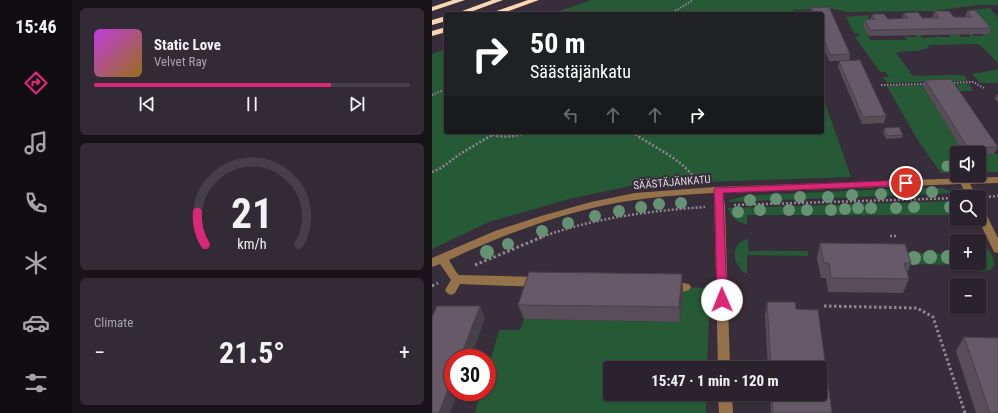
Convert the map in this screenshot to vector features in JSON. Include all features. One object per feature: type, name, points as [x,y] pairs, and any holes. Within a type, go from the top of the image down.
[{"type":"highway","points":[[432,9],[462,0]]},
{"type":"highway","points":[[464,12],[499,0]]},
{"type":"highway","points":[[498,12],[535,0]]},
{"type":"highway","points":[[432,23],[444,19]]},
{"type":"highway","points":[[432,34],[444,30]]},
{"type":"street","name":"SÄÄSTÄJÄNKATU","points":[[986,180],[998,180]]},
{"type":"street","name":"SÄÄSTÄJÄNKATU","points":[[437,261],[509,230],[568,211],[643,195],[718,190],[950,182]]},
{"type":"street","points":[[718,190],[720,206],[724,361]]},
{"type":"street","points":[[986,224],[998,249]]},
{"type":"street","points":[[437,261],[455,277],[551,282]]},
{"type":"street","points":[[451,290],[455,277]]},
{"type":"street","points":[[662,286],[685,286]]},
{"type":"street","points":[[725,401],[726,413]]},
{"type":"path","points":[[673,12],[693,0]]},
{"type":"path","points":[[950,83],[973,82],[984,88]]},
{"type":"path","points":[[881,86],[927,84]]},
{"type":"path","points":[[432,95],[444,90]]},
{"type":"path","points":[[488,134],[492,136],[506,137],[520,134]]},
{"type":"path","points":[[634,134],[643,141],[683,164],[694,176],[701,191]]},
{"type":"path","points":[[432,172],[445,165],[463,151],[484,142],[492,136]]},
{"type":"path","points":[[986,197],[998,196]]},
{"type":"path","points":[[432,286],[455,277],[515,247],[571,227],[620,217],[667,210],[720,206],[950,198]]},
{"type":"path","points":[[890,236],[898,236]]},
{"type":"path","points":[[824,306],[918,308],[933,317],[965,413]]},
{"type":"green space","points":[[592,0],[998,0],[998,5],[977,5],[932,11],[846,12],[835,9],[793,10],[794,12],[556,12]]},
{"type":"green space","points":[[990,8],[998,18],[998,63],[978,44],[928,45],[929,48],[896,53],[913,76],[958,75],[965,76],[967,81],[887,83],[883,77],[889,77],[886,72],[880,72],[855,37],[860,36],[858,33],[854,33],[846,17],[868,15],[873,26],[864,26],[870,40],[907,40],[904,36],[917,37],[916,35],[920,35],[922,38],[938,37],[936,35],[940,37],[950,37],[949,35],[958,34],[961,37],[970,37],[969,34],[972,34],[973,36],[983,36],[982,34],[988,33],[968,10]]},
{"type":"green space","points":[[444,50],[444,134],[824,134],[824,100],[851,177],[640,184],[573,198],[489,222],[432,249],[432,54]]},
{"type":"green space","points":[[998,68],[998,83],[980,83],[972,74],[995,70]]},
{"type":"green space","points":[[969,84],[973,91],[953,91],[924,87],[960,146],[950,146],[950,173],[941,173],[917,139],[887,86]]},
{"type":"green space","points":[[998,154],[998,172],[986,172],[986,155]]},
{"type":"green space","points":[[920,188],[942,188],[950,191],[950,193],[728,202],[730,200],[745,196]]},
{"type":"green space","points":[[950,201],[950,215],[747,215],[747,225],[735,219],[728,208]]},
{"type":"green space","points":[[748,239],[748,251],[807,251],[809,256],[747,255],[747,274],[738,266],[735,250],[742,241]]},
{"type":"green space","points":[[986,248],[994,259],[994,266],[990,270],[980,272],[979,270],[986,270]]},
{"type":"green space","points":[[895,252],[950,254],[950,265],[901,264]]},
{"type":"green space","points":[[685,287],[710,288],[707,361],[603,361],[603,401],[706,401],[706,413],[475,413],[478,401],[496,401],[496,349],[494,349],[499,330],[520,330],[524,319],[680,322],[683,289]]},
{"type":"building","points":[[829,7],[850,54],[830,55],[824,39],[824,12],[813,12],[811,8]]},
{"type":"building","points":[[975,10],[991,28],[870,30],[865,20],[875,19],[872,14],[884,14],[888,19],[908,18],[904,13],[918,12],[922,18],[939,18],[934,11],[949,11],[954,17],[972,17],[967,11]]},
{"type":"building","points":[[860,60],[886,116],[863,117],[839,61]]},
{"type":"building","points":[[951,79],[998,147],[967,146],[925,80]]},
{"type":"building","points":[[899,127],[903,135],[887,136],[884,128]]},
{"type":"building","points":[[820,243],[905,244],[911,263],[904,263],[909,279],[831,278],[829,263],[824,263]]},
{"type":"building","points":[[529,272],[682,274],[679,307],[518,305]]},
{"type":"building","points":[[767,302],[795,302],[796,309],[818,310],[825,361],[771,361]]},
{"type":"building","points":[[437,306],[480,306],[463,349],[444,349],[444,400],[439,413],[432,413],[432,317]]},
{"type":"building","points":[[964,337],[998,338],[998,413],[990,413]]},
{"type":"building","points":[[827,376],[832,413],[773,413],[772,401],[827,401]]},
{"type":"route","points":[[722,300],[721,231],[718,190],[906,183]]}]
